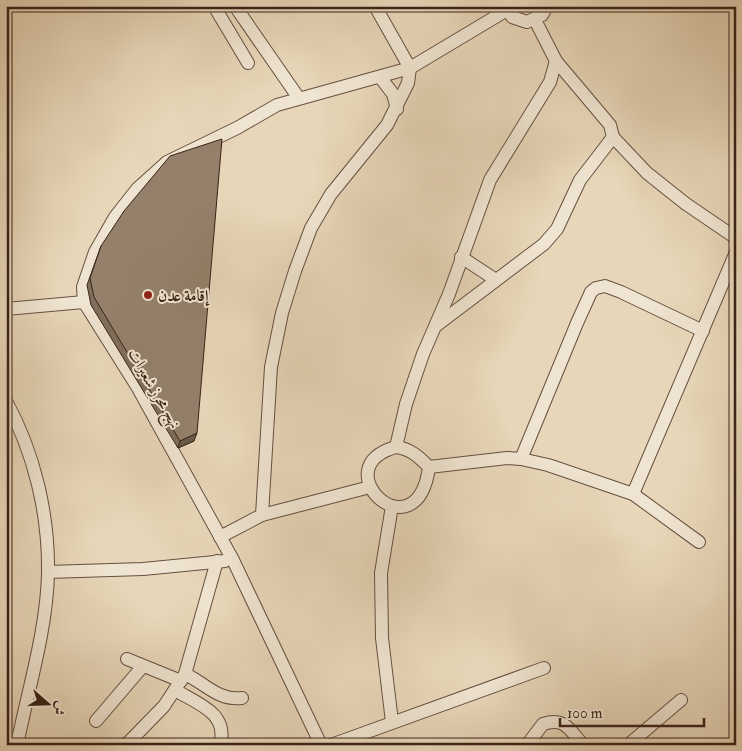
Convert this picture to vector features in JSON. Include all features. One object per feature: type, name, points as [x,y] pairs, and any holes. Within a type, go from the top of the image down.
[{"type":"street","points":[[214,6],[248,62]]},
{"type":"street","points":[[235,6],[298,98]]},
{"type":"street","points":[[262,515],[271,368],[282,313],[294,271],[311,228],[332,194],[387,124],[397,109],[408,83],[410,68],[375,6]]},
{"type":"street","points":[[83,298],[83,287],[95,252],[115,217],[141,186],[166,162],[238,128],[271,108],[298,98],[410,68],[507,8],[519,21],[535,20],[542,15],[546,6]]},
{"type":"street","points":[[535,20],[556,61],[610,125],[614,137],[647,174],[686,204],[736,238]]},
{"type":"street","points":[[396,448],[406,404],[490,180],[550,82],[556,61]]},
{"type":"street","points":[[380,77],[394,94],[397,109]]},
{"type":"street","points":[[435,326],[544,244],[557,229],[580,180],[614,137]]},
{"type":"street","points":[[141,186],[154,192]]},
{"type":"street","points":[[632,494],[736,252]]},
{"type":"street","points":[[461,257],[496,280]]},
{"type":"street","points":[[521,458],[577,323],[591,292],[596,288],[605,286],[621,292],[702,331]]},
{"type":"street","points":[[6,310],[97,295]]},
{"type":"street","name":"نهج محرز شعيرات","points":[[83,298],[138,388],[233,560],[321,745]]},
{"type":"street","points":[[138,388],[151,385]]},
{"type":"street","points":[[6,401],[27,445],[42,505],[48,572],[43,617],[17,745]]},
{"type":"street","points":[[396,448],[406,449],[417,455],[429,467],[424,490],[416,500],[405,506],[392,506],[382,502],[375,496],[370,487],[368,478],[372,462],[385,451],[396,448]]},
{"type":"street","points":[[429,467],[521,458],[548,465],[632,494],[700,542]]},
{"type":"street","points":[[220,537],[262,515],[370,487]]},
{"type":"street","points":[[392,506],[381,582],[382,638],[392,722]]},
{"type":"street","points":[[48,572],[143,569],[233,560]]},
{"type":"street","points":[[128,744],[164,706],[180,682],[218,561]]},
{"type":"street","points":[[127,659],[180,682],[218,718],[223,727],[220,745]]},
{"type":"street","points":[[96,721],[144,666]]},
{"type":"street","points":[[331,745],[544,668]]},
{"type":"street","points":[[180,682],[199,681],[215,693],[230,699],[242,698]]},
{"type":"street","points":[[628,745],[682,700]]},
{"type":"street","points":[[527,745],[543,724],[558,721],[566,725],[583,745]]},
{"type":"building","name":"إقامة عدن","points":[[222,139],[197,433],[180,441],[94,297],[90,278],[101,246],[124,211],[170,156]]},
{"type":"place","name":"إقامة عدن","points":[[148,295]]}]
